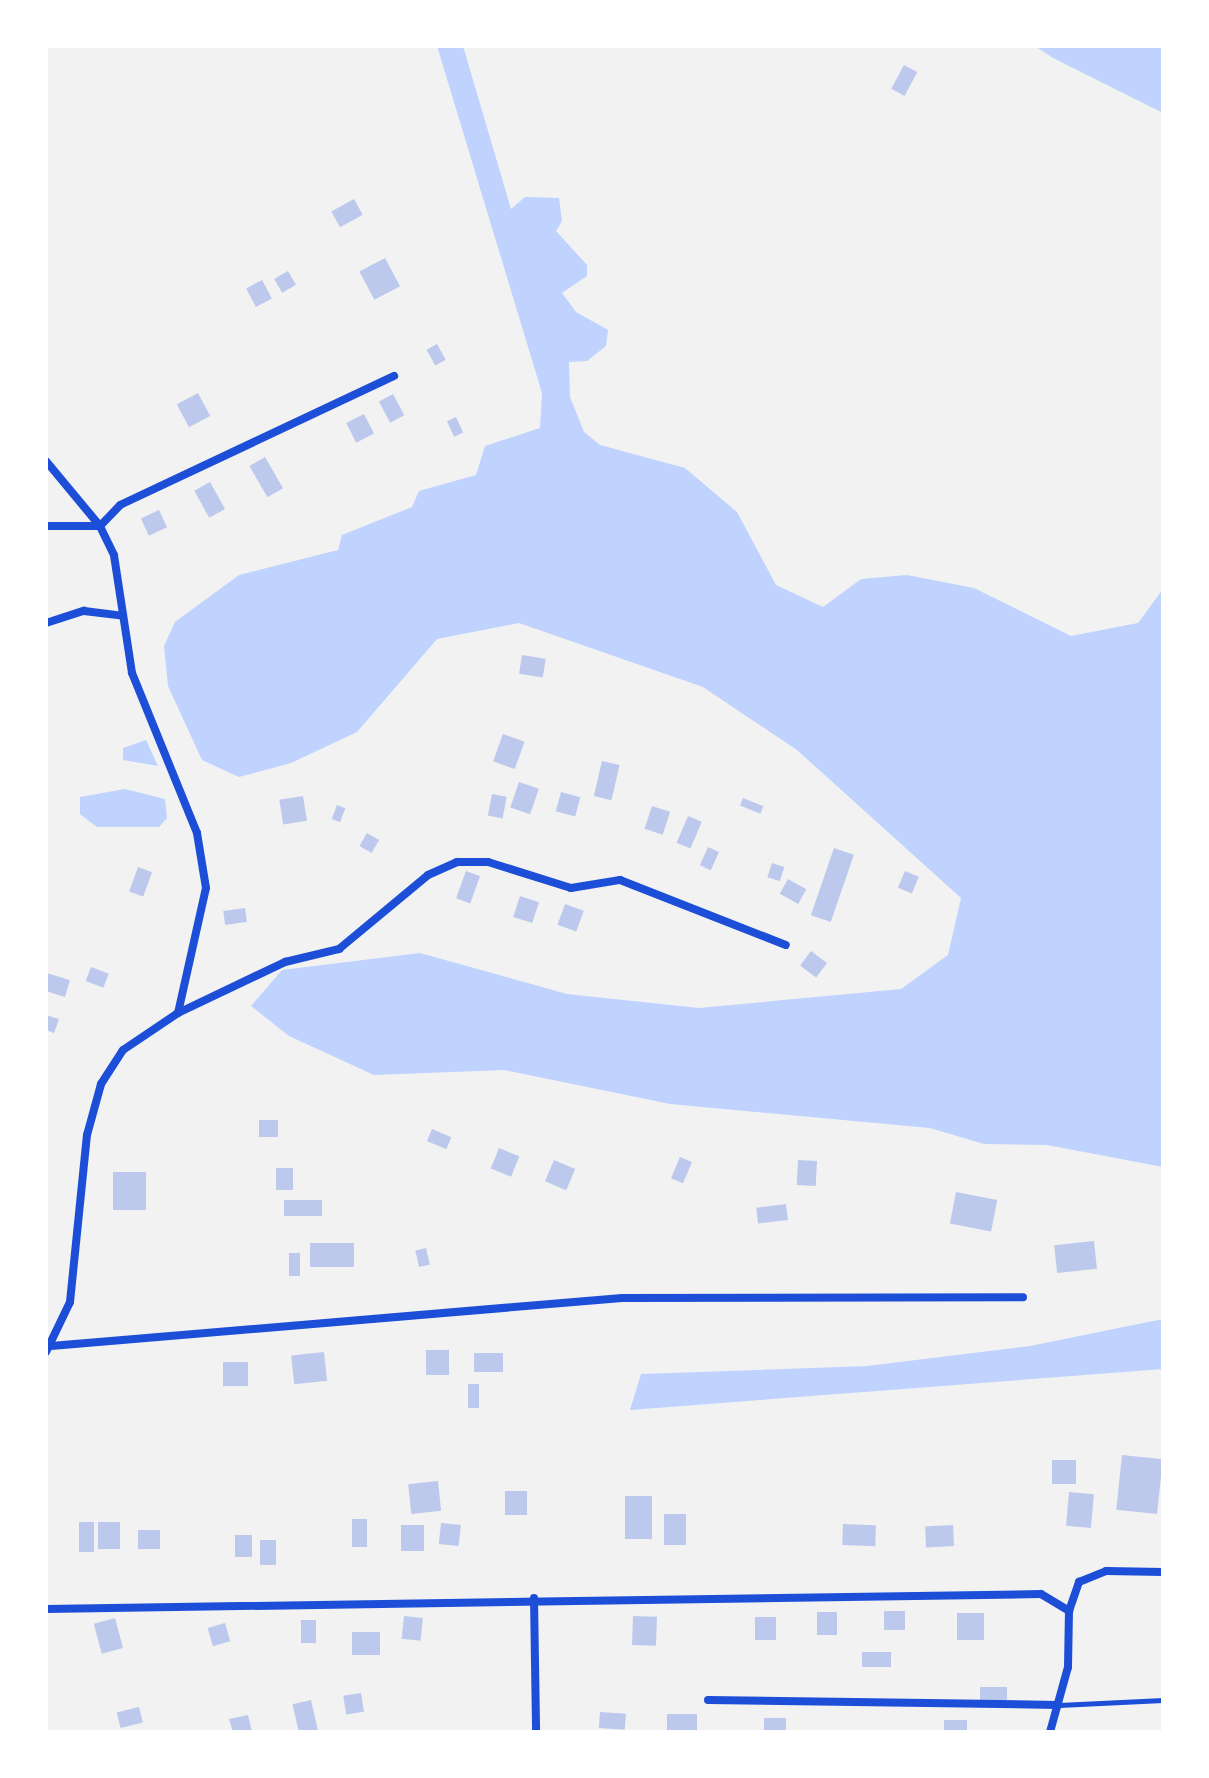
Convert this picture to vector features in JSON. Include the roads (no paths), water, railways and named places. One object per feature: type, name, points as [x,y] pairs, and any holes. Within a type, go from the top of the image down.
[{"type":"street","points":[[46,526],[100,526],[120,505],[394,376]]},
{"type":"street","points":[[46,461],[100,526],[114,555],[132,673],[197,833],[206,888],[178,1013]]},
{"type":"street","points":[[46,623],[84,611],[122,616]]},
{"type":"street","points":[[786,945],[620,880],[571,888],[488,862],[457,862],[428,875],[339,949],[285,962],[178,1013],[123,1050],[101,1084],[87,1135],[70,1302],[49,1349],[622,1298],[1023,1297]]},
{"type":"street","points":[[1050,1732],[1068,1667],[1069,1611],[1091,1573],[1163,1572]]},
{"type":"street","points":[[46,1609],[534,1598],[1041,1594],[1069,1611]]},
{"type":"street","points":[[534,1598],[536,1732]]},
{"type":"street","points":[[708,1700],[1058,1705]]},
{"type":"lane","points":[[1058,1705],[1163,1700]]},
{"type":"water","points":[[437,46],[463,46],[511,209],[525,197],[559,198],[562,221],[556,231],[587,265],[587,276],[562,293],[576,312],[608,330],[606,346],[587,361],[569,362],[570,397],[584,432],[600,445],[685,468],[737,512],[776,585],[823,607],[861,579],[907,575],[974,588],[1071,636],[1138,623],[1163,589],[1163,1167],[1047,1145],[984,1144],[930,1128],[670,1104],[504,1070],[374,1075],[289,1036],[251,1006],[282,970],[420,953],[567,994],[699,1008],[901,989],[948,955],[961,898],[797,750],[703,687],[519,623],[437,639],[357,732],[291,763],[239,777],[202,760],[168,686],[164,646],[175,622],[239,575],[338,550],[342,535],[412,507],[419,491],[476,475],[485,446],[540,428],[542,393]]},
{"type":"water","points":[[1035,46],[1163,46],[1163,113],[1053,58]]},
{"type":"water","points":[[146,740],[158,766],[123,760],[123,748]]},
{"type":"water","points":[[125,789],[165,799],[167,818],[159,827],[97,827],[80,814],[80,797]]},
{"type":"water","points":[[1163,1319],[1163,1369],[630,1410],[641,1374],[867,1366],[1030,1346]]}]
